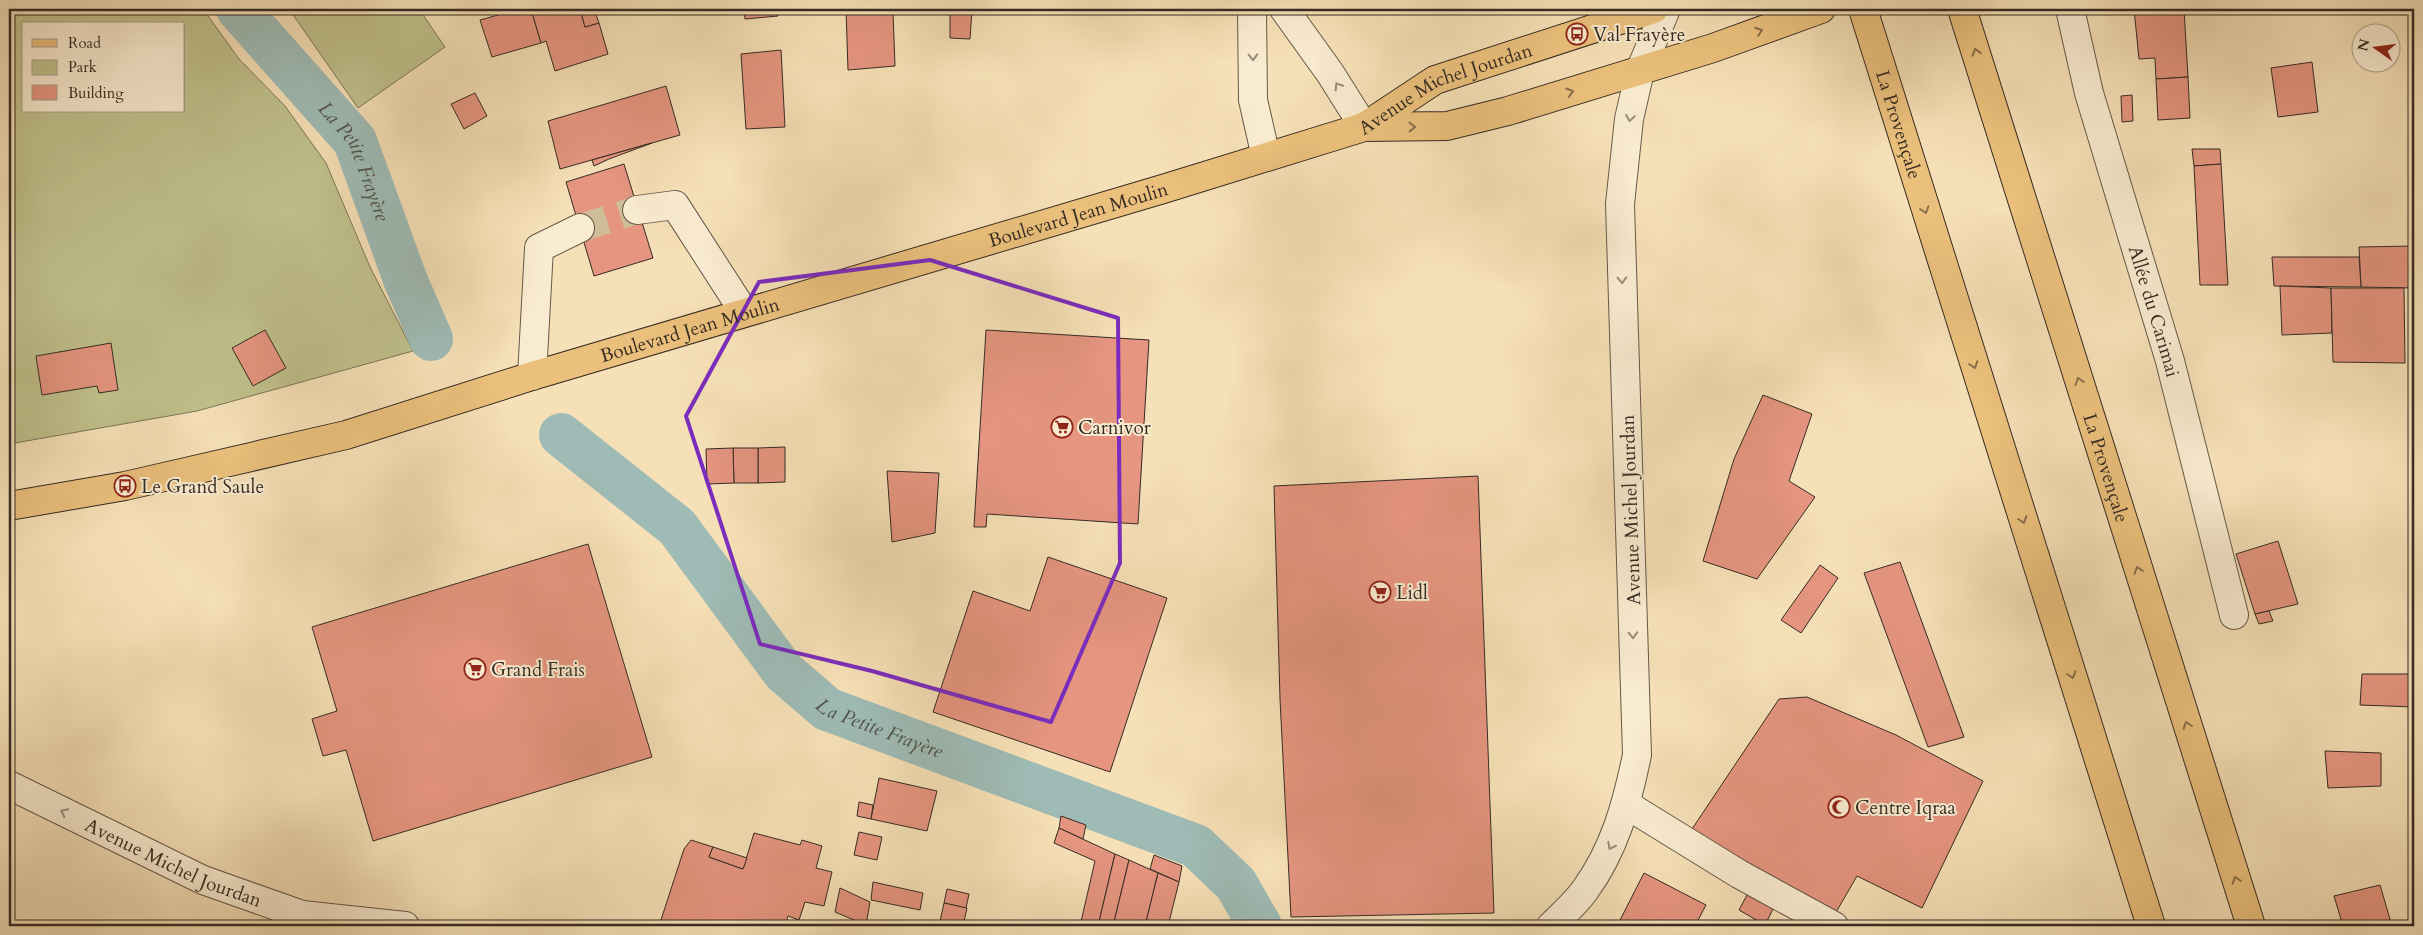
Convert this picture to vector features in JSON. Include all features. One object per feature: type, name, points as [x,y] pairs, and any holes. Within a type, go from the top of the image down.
[{"type":"main road","name":"Avenue Michel Jourdan","points":[[1364,127],[1435,80],[1654,9]]},
{"type":"main road","name":"Avenue Michel Jourdan","points":[[1364,127],[1447,126],[1508,111],[1713,48],[1821,9]]},
{"type":"main road","name":"La Provençale","points":[[1863,9],[2151,926]]},
{"type":"main road","name":"La Provençale","points":[[1962,9],[2251,926]]},
{"type":"main road","name":"Boulevard Jean Moulin","points":[[9,506],[125,486],[346,435],[532,376],[1364,127]]},
{"type":"street","points":[[1252,9],[1253,100],[1266,157]]},
{"type":"street","points":[[1284,9],[1330,73],[1364,127]]},
{"type":"street","points":[[1640,71],[1666,9]]},
{"type":"street","name":"Allée du Carimai","points":[[2070,9],[2089,93],[2170,362],[2234,615]]},
{"type":"street","name":"Avenue Michel Jourdan","points":[[1551,926],[1585,891],[1613,843],[1626,805],[1637,755],[1620,204],[1630,119],[1640,71]]},
{"type":"street","points":[[637,210],[675,205],[744,312]]},
{"type":"street","points":[[532,376],[539,248],[580,228]]},
{"type":"street","name":"Avenue Michel Jourdan","points":[[9,785],[203,880],[302,915],[405,926]]},
{"type":"street","points":[[1626,805],[1739,874],[1834,926]]},
{"type":"highlighted area","points":[[930,260],[1118,318],[1120,563],[1051,722],[872,671],[760,644],[686,416],[759,282]]},
{"type":"green space","points":[[9,9],[203,9],[239,59],[285,106],[326,163],[370,267],[413,351],[197,411],[9,444]]},
{"type":"green space","points":[[289,9],[419,9],[445,47],[358,108]]},
{"type":"building","points":[[520,9],[531,9],[541,43],[492,57],[480,20]]},
{"type":"building","points":[[531,9],[580,9],[585,27],[599,23],[608,54],[555,71],[546,41],[541,43]]},
{"type":"building","points":[[580,9],[594,9],[599,23],[585,27]]},
{"type":"building","points":[[744,9],[777,9],[778,16],[745,19]]},
{"type":"building","points":[[846,9],[906,9],[893,11],[895,66],[848,70]]},
{"type":"building","points":[[950,9],[972,9],[970,39],[950,38]]},
{"type":"building","points":[[2134,9],[2184,9],[2188,77],[2156,79],[2155,58],[2139,59]]},
{"type":"building","points":[[781,50],[785,127],[746,129],[741,54]]},
{"type":"building","points":[[2312,62],[2318,112],[2278,117],[2271,68]]},
{"type":"building","points":[[2188,77],[2190,118],[2158,120],[2156,79]]},
{"type":"building","points":[[666,86],[680,135],[560,169],[548,121]]},
{"type":"building","points":[[475,93],[487,116],[464,129],[451,104]]},
{"type":"building","points":[[2132,95],[2133,121],[2122,122],[2121,96]]},
{"type":"building","points":[[652,143],[609,159],[594,166],[592,160]]},
{"type":"building","points":[[2192,149],[2220,149],[2221,164],[2194,166]]},
{"type":"building","points":[[624,164],[653,258],[594,276],[566,182]]},
{"type":"building","points":[[2221,164],[2228,285],[2200,285],[2194,166]]},
{"type":"building","points":[[2414,246],[2414,288],[2361,287],[2359,247]]},
{"type":"building","points":[[2272,257],[2359,257],[2361,287],[2274,286]]},
{"type":"building","points":[[2280,286],[2331,288],[2332,333],[2282,335]]},
{"type":"building","points":[[2331,288],[2404,288],[2405,363],[2333,362]]},
{"type":"building","points":[[265,330],[286,368],[253,386],[232,348]]},
{"type":"building","name":"Carnivor","points":[[986,330],[1149,340],[1138,524],[987,514],[986,527],[974,527]]},
{"type":"building","points":[[111,343],[118,390],[99,393],[97,386],[42,395],[36,356]]},
{"type":"building","points":[[1763,395],[1812,414],[1789,481],[1815,497],[1757,579],[1703,561],[1734,459]]},
{"type":"building","points":[[785,447],[785,482],[758,483],[758,448]]},
{"type":"building","points":[[733,448],[758,448],[758,483],[734,483]]},
{"type":"building","points":[[733,448],[734,483],[707,484],[706,449]]},
{"type":"building","points":[[887,471],[939,473],[935,533],[892,542]]},
{"type":"building","name":"Lidl","points":[[1478,476],[1494,913],[1291,917],[1280,699],[1274,486]]},
{"type":"building","points":[[2278,541],[2298,604],[2255,614],[2236,554]]},
{"type":"building","name":"Grand Frais","points":[[588,544],[652,757],[373,841],[346,750],[323,756],[312,719],[337,711],[312,627]]},
{"type":"building","points":[[1048,557],[1167,598],[1110,772],[933,712],[973,591],[1030,611]]},
{"type":"building","points":[[1900,562],[1964,737],[1928,747],[1864,573]]},
{"type":"building","points":[[1820,565],[1838,578],[1801,633],[1781,620]]},
{"type":"building","points":[[2269,611],[2273,621],[2259,624],[2255,614]]},
{"type":"building","points":[[2362,674],[2414,674],[2414,707],[2360,705]]},
{"type":"building","name":"Centre Iqraa","points":[[1807,697],[1896,735],[1983,781],[1922,908],[1857,876],[1835,914],[1690,832],[1779,699]]},
{"type":"building","points":[[2325,751],[2381,753],[2381,786],[2328,788]]},
{"type":"building","points":[[879,778],[937,791],[927,831],[871,819]]},
{"type":"building","points":[[859,802],[873,805],[871,819],[857,816]]},
{"type":"building","points":[[1061,816],[1086,825],[1083,839],[1059,828]]},
{"type":"building","points":[[1059,828],[1115,854],[1098,926],[1080,926],[1095,861],[1054,843]]},
{"type":"building","points":[[859,832],[882,837],[877,860],[854,855]]},
{"type":"building","points":[[754,833],[800,845],[802,840],[822,846],[816,868],[832,872],[824,906],[805,902],[799,920],[788,916],[785,926],[659,926],[684,849],[691,840],[713,847],[709,857],[743,869]]},
{"type":"building","points":[[713,847],[747,858],[743,869],[709,857]]},
{"type":"building","points":[[1115,854],[1129,860],[1113,926],[1098,926]]},
{"type":"building","points":[[1154,855],[1182,866],[1179,882],[1150,869]]},
{"type":"building","points":[[1129,860],[1158,873],[1145,926],[1113,926]]},
{"type":"building","points":[[1158,873],[1179,882],[1168,926],[1145,926]]},
{"type":"building","points":[[1644,873],[1706,905],[1695,926],[1617,926]]},
{"type":"building","points":[[873,882],[923,893],[920,910],[871,900]]},
{"type":"building","points":[[2380,885],[2392,926],[2343,926],[2334,896]]},
{"type":"building","points":[[840,888],[870,902],[866,925],[835,912]]},
{"type":"building","points":[[947,889],[969,894],[966,908],[944,903]]},
{"type":"building","points":[[1747,895],[1773,909],[1765,925],[1739,910]]},
{"type":"building","points":[[944,903],[967,908],[963,926],[939,926]]},
{"type":"waterway","name":"La Petite Frayère","points":[[238,9],[355,141],[405,279],[431,339]]},
{"type":"waterway","name":"La Petite Frayère","points":[[561,435],[677,527],[784,672],[827,709],[1196,846],[1236,884],[1260,926]]},
{"type":"tunnel","points":[[580,228],[637,210]]},
{"type":"place","name":"Val Frayère","points":[[1577,34]]},
{"type":"place","name":"Carnivor","points":[[1062,427]]},
{"type":"place","name":"Le Grand Saule","points":[[125,486]]},
{"type":"place","name":"Lidl","points":[[1380,592]]},
{"type":"place","name":"Grand Frais","points":[[475,669]]},
{"type":"place","name":"Centre Iqraa","points":[[1839,807]]}]
